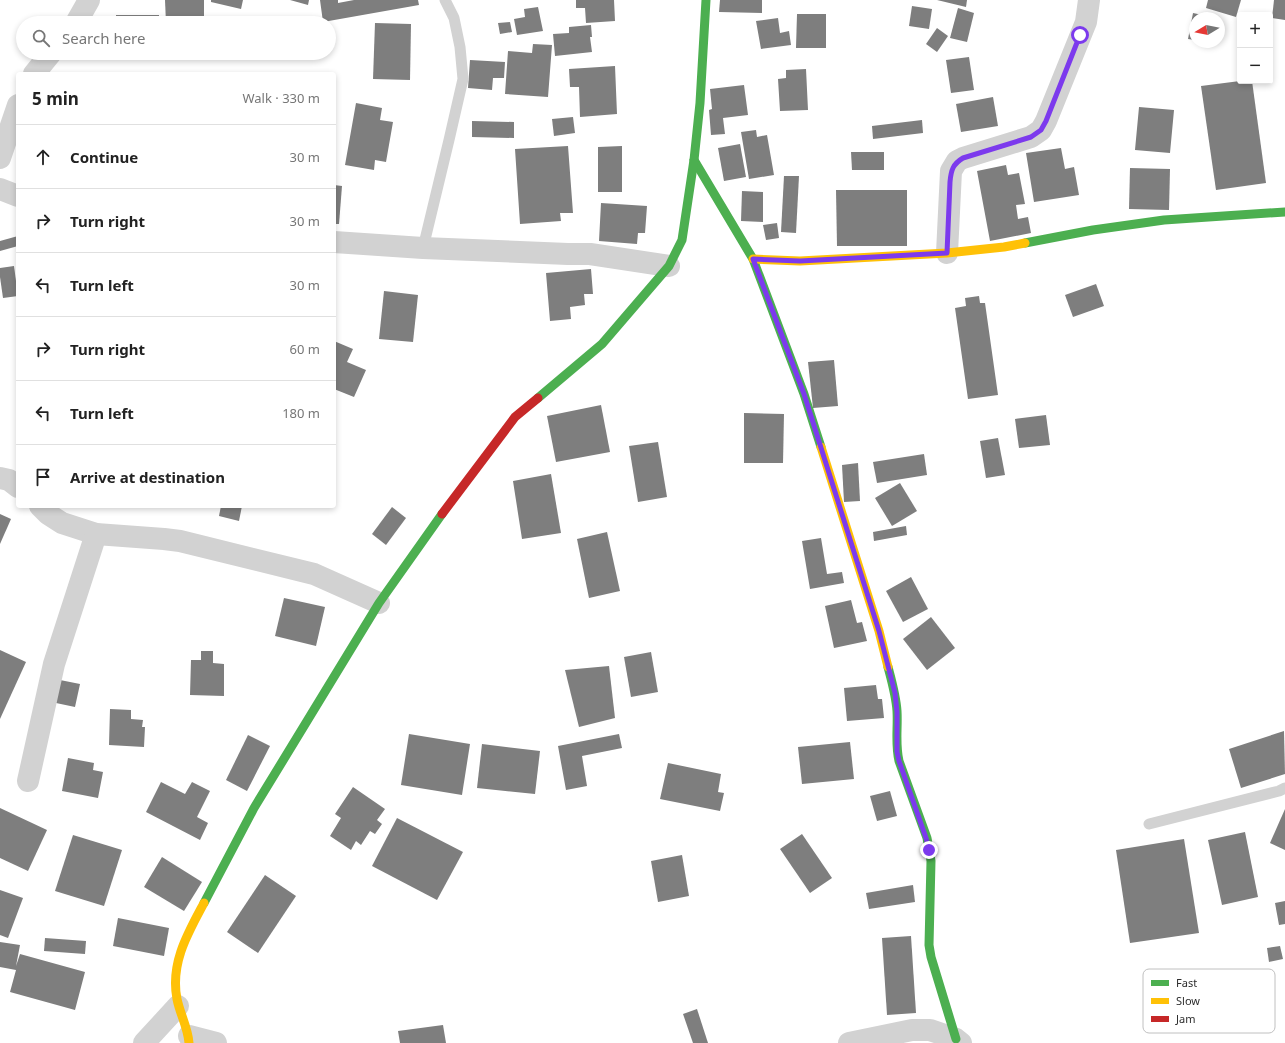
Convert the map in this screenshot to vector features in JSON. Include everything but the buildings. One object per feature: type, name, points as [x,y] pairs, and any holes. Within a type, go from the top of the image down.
[{"type":"street","points":[[80,16],[89,0]]},
{"type":"street","points":[[216,1043],[191,1041],[178,1006],[175,982],[177,967],[183,943],[254,808],[379,603],[447,506],[515,417],[602,344],[669,266],[682,240],[694,160],[700,103],[706,0]]},
{"type":"street","points":[[947,253],[951,171],[957,161],[963,158],[1031,137],[1041,130],[1086,22],[1089,0]]},
{"type":"street","points":[[36,72],[45,60]]},
{"type":"street","points":[[0,158],[16,111]]},
{"type":"street","points":[[694,160],[753,259],[804,394],[879,631],[895,693],[897,712],[897,752],[899,761],[926,838],[931,861],[929,934],[931,957],[959,1041]]},
{"type":"street","points":[[0,188],[16,195]]},
{"type":"street","points":[[753,259],[800,261],[947,253],[1004,246],[1094,230],[1164,220],[1228,214],[1285,212]]},
{"type":"street","points":[[336,242],[423,248],[590,254],[669,266]]},
{"type":"street","points":[[0,478],[9,480],[16,485]]},
{"type":"street","points":[[42,508],[62,523],[96,534],[180,541],[314,574],[379,603]]},
{"type":"street","points":[[28,781],[54,664],[96,534]]},
{"type":"street","points":[[144,1043],[178,1006]]},
{"type":"street","points":[[849,1043],[912,1030],[930,1030],[959,1041]]},
{"type":"lane","points":[[423,248],[462,79],[460,47],[454,18],[445,0]]},
{"type":"lane","points":[[1149,824],[1279,791],[1285,788]]},
{"type":"traffic: fast","points":[[538,398],[602,344],[669,266],[682,240],[694,160],[700,103],[706,0]]},
{"type":"traffic: fast","points":[[694,160],[753,259],[804,394],[821,447]]},
{"type":"traffic: fast","points":[[1025,243],[1093,230],[1164,220],[1285,212]]},
{"type":"traffic: fast","points":[[204,903],[254,808],[379,603],[442,514]]},
{"type":"traffic: fast","points":[[888,667],[894,689],[896,705],[897,748],[899,761],[927,838],[931,861],[929,945],[931,957],[956,1039]]},
{"type":"traffic: slow","points":[[753,259],[800,261],[947,253],[1004,247],[1025,243]]},
{"type":"traffic: slow","points":[[821,447],[879,631],[888,667]]},
{"type":"traffic: slow","points":[[189,1043],[177,999],[175,986],[176,973],[182,949],[204,903]]},
{"type":"traffic: jam","points":[[442,514],[515,417],[538,398]]},
{"type":"route","points":[[929,850],[899,761],[897,752],[897,712],[895,693],[879,631],[804,394],[753,259],[800,261],[947,253],[951,171],[957,161],[1031,137],[1041,130],[1046,121],[1080,35]]}]
